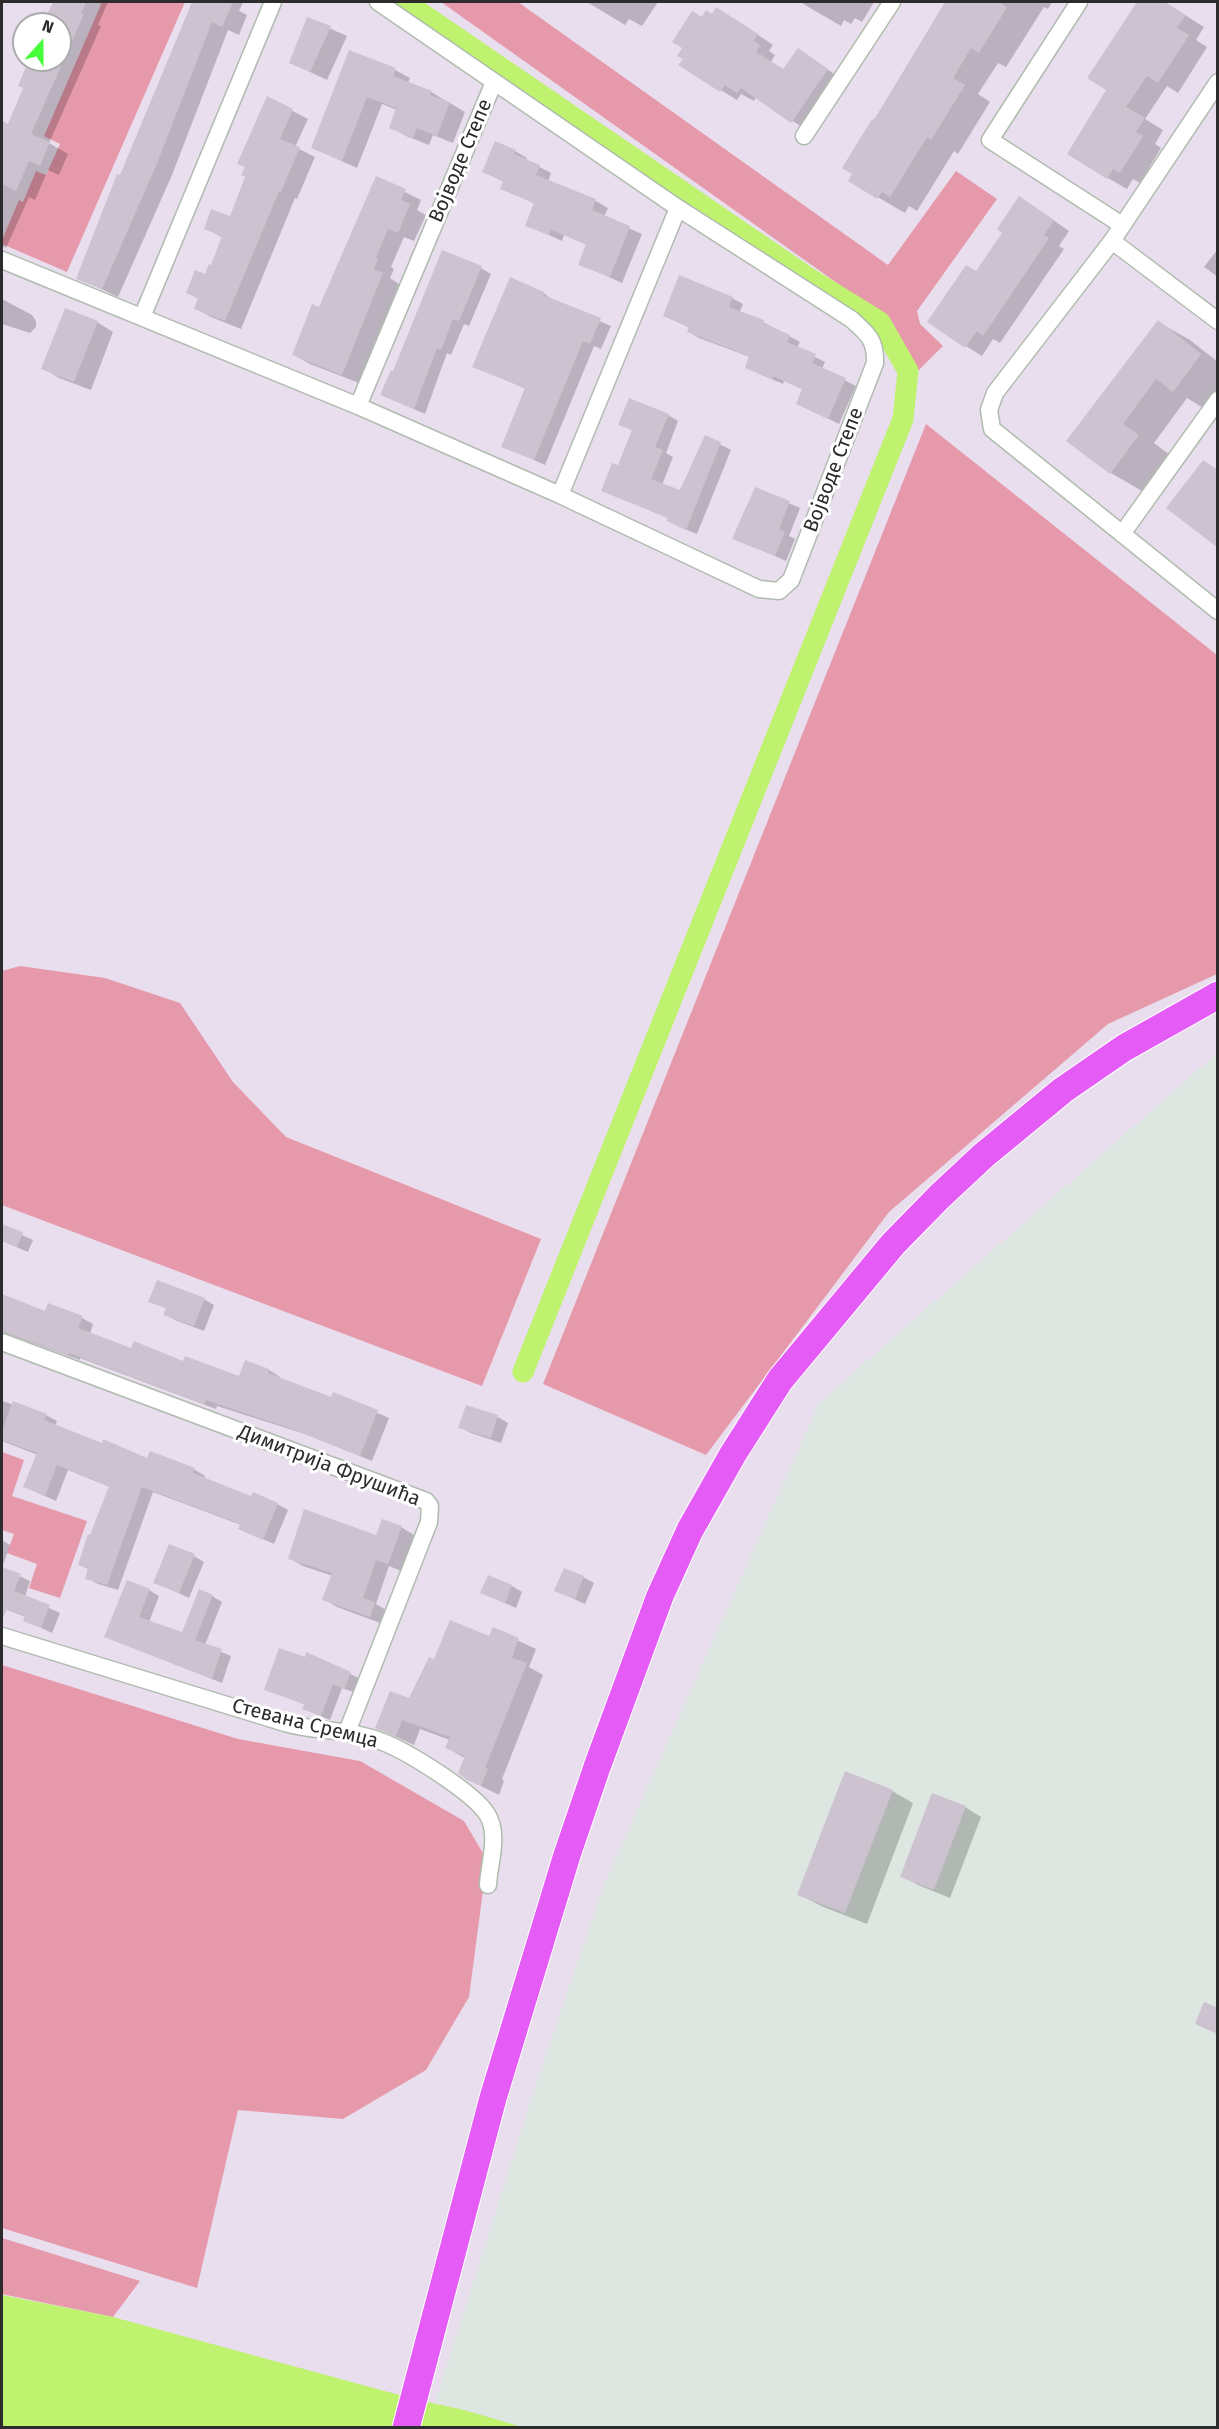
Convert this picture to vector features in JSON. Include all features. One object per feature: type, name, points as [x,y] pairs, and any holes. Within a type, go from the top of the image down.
[{"type":"main road","points":[[406,2427],[493,2098],[597,1767],[660,1596],[690,1530],[733,1454],[780,1380],[893,1244],[940,1196],[984,1155],[1071,1084],[1124,1048],[1218,995]]},
{"type":"street","points":[[142,317],[273,2]]},
{"type":"street","name":"Војводе Степе","points":[[2,260],[358,406],[560,495],[759,589],[779,591],[791,580],[876,363],[876,347],[865,331],[851,319],[678,208],[378,2]]},
{"type":"street","points":[[804,136],[892,2]]},
{"type":"street","points":[[1079,2],[990,140],[1122,225]]},
{"type":"street","name":"Војводе Степе","points":[[358,406],[494,82]]},
{"type":"street","points":[[1218,82],[1112,241],[991,401],[989,419],[992,429],[1218,611]]},
{"type":"street","points":[[560,495],[678,208]]},
{"type":"street","points":[[1112,241],[1218,321]]},
{"type":"street","points":[[1122,534],[1218,400]]},
{"type":"street","name":"Димитрија Фрушића","points":[[2,1342],[426,1501],[430,1506],[429,1522],[347,1732]]},
{"type":"street","name":"Стевана Сремца","points":[[2,1636],[287,1724],[347,1732],[383,1742],[439,1774],[482,1806],[489,1816],[494,1841],[488,1886]]},
{"type":"shaded area","points":[[102,2],[185,2],[67,272],[2,244],[2,240],[19,200],[23,202],[36,171],[46,175],[60,144],[44,136]]},
{"type":"shaded area","points":[[441,2],[518,2],[888,265],[956,171],[997,199],[917,311],[920,324],[943,346],[917,372],[892,322]]},
{"type":"shaded area","points":[[926,424],[1217,655],[1217,974],[1108,1024],[889,1212],[706,1455],[543,1384]]},
{"type":"shaded area","points":[[20,966],[105,978],[180,1003],[233,1082],[286,1137],[541,1239],[482,1386],[2,1205],[2,971]]},
{"type":"shaded area","points":[[1217,1053],[1217,2427],[522,2428],[435,2402],[537,2081],[604,1884],[819,1403]]},
{"type":"shaded area","points":[[2,1452],[24,1460],[12,1496],[87,1521],[60,1598],[29,1588],[37,1564],[7,1553],[14,1534],[2,1530]]},
{"type":"shaded area","points":[[2,1665],[238,1739],[360,1761],[464,1821],[487,1860],[469,1997],[426,2070],[343,2119],[238,2110],[197,2288],[2,2228]]},
{"type":"shaded area","points":[[2,2238],[140,2281],[113,2317],[2,2294]]},
{"type":"shaded area","points":[[2,2295],[113,2317],[522,2427],[2,2427]]},
{"type":"building","points":[[53,2],[86,2],[81,13],[84,14],[72,41],[72,12],[48,12]]},
{"type":"building","points":[[192,2],[233,2],[222,27],[212,22],[156,166],[102,289],[76,279],[117,174],[120,175]]},
{"type":"building","points":[[945,2],[999,2],[1007,7],[979,53],[971,48],[953,78],[965,85],[931,140],[927,137],[890,197],[882,192],[877,199],[848,181],[852,174],[842,168],[872,119],[874,120]]},
{"type":"building","points":[[1137,2],[1165,2],[1186,15],[1177,28],[1189,35],[1158,83],[1147,76],[1126,107],[1145,118],[1136,132],[1143,136],[1120,173],[1113,169],[1107,179],[1067,154],[1106,90],[1087,78]]},
{"type":"building","points":[[716,7],[758,34],[754,41],[760,45],[756,52],[783,69],[798,48],[828,69],[791,123],[741,88],[737,93],[725,85],[720,92],[678,65],[683,59],[677,56],[682,48],[672,42],[692,11],[702,17],[706,10],[712,14]]},
{"type":"building","points":[[307,17],[331,26],[310,72],[289,63]]},
{"type":"building","points":[[349,50],[396,68],[393,76],[432,91],[430,95],[450,102],[437,136],[417,128],[413,138],[389,128],[396,108],[367,97],[342,161],[311,148]]},
{"type":"building","points":[[24,72],[58,72],[31,134],[50,142],[40,166],[29,161],[16,191],[2,184],[2,121],[8,124],[23,88],[18,86]]},
{"type":"building","points":[[267,96],[293,109],[280,139],[300,147],[281,192],[279,191],[225,321],[194,309],[198,298],[186,293],[195,270],[205,274],[209,264],[211,265],[222,236],[204,229],[211,209],[230,216],[245,177],[241,175],[245,167],[237,164]]},
{"type":"building","points":[[495,141],[516,150],[514,154],[540,165],[536,175],[596,199],[592,210],[630,226],[610,277],[578,265],[586,244],[551,230],[549,235],[525,226],[534,203],[500,189],[503,181],[482,172]]},
{"type":"building","points":[[376,176],[406,189],[401,200],[410,204],[398,233],[388,229],[376,257],[378,258],[374,269],[383,273],[342,375],[292,355],[312,304],[319,307]]},
{"type":"building","points":[[1019,196],[1054,220],[1044,235],[1049,238],[983,336],[977,331],[965,348],[927,322],[966,265],[976,271],[1002,233],[997,229]]},
{"type":"building","points":[[442,250],[482,266],[459,321],[453,319],[441,350],[437,348],[414,409],[380,395],[391,370],[393,371]]},
{"type":"building","points":[[679,275],[733,297],[729,307],[764,320],[763,323],[790,335],[787,342],[816,354],[812,363],[846,378],[828,419],[796,404],[802,389],[773,376],[772,379],[745,368],[749,356],[687,332],[689,327],[663,316]]},
{"type":"building","points":[[510,277],[544,292],[543,295],[601,318],[590,344],[583,341],[534,460],[501,447],[525,388],[472,367]]},
{"type":"building","points":[[65,308],[98,321],[74,382],[41,369]]},
{"type":"building","points":[[1158,320],[1201,354],[1173,392],[1156,379],[1123,424],[1139,435],[1110,474],[1066,441]]},
{"type":"building","points":[[629,398],[669,414],[655,447],[663,450],[651,479],[680,490],[705,435],[721,442],[686,530],[667,521],[668,518],[601,491],[612,463],[618,465],[632,430],[618,425]]},
{"type":"building","points":[[1203,460],[1218,470],[1218,548],[1166,508]]},
{"type":"building","points":[[755,487],[790,501],[779,529],[785,532],[775,556],[732,539]]},
{"type":"building","points":[[2,1224],[23,1232],[17,1247],[2,1241]]},
{"type":"building","points":[[157,1280],[205,1298],[194,1326],[163,1315],[166,1308],[148,1302]]},
{"type":"building","points":[[2,1294],[45,1311],[48,1303],[83,1316],[78,1328],[131,1348],[134,1341],[183,1361],[185,1356],[239,1376],[245,1360],[269,1369],[268,1373],[331,1397],[333,1392],[378,1410],[360,1456],[292,1429],[206,1400],[204,1404],[69,1353],[68,1355],[2,1331]]},
{"type":"building","points":[[13,1401],[47,1414],[44,1420],[102,1443],[103,1439],[147,1458],[150,1451],[195,1468],[193,1473],[251,1496],[253,1492],[278,1503],[263,1540],[238,1529],[240,1524],[142,1487],[107,1585],[85,1579],[88,1568],[78,1565],[88,1534],[90,1535],[109,1486],[57,1465],[45,1496],[23,1487],[37,1453],[2,1440],[2,1431]]},
{"type":"building","points":[[466,1405],[498,1415],[491,1438],[458,1428]]},
{"type":"building","points":[[304,1509],[376,1535],[382,1519],[402,1526],[388,1564],[376,1560],[363,1598],[375,1602],[370,1617],[322,1600],[332,1573],[288,1559]]},
{"type":"building","points":[[169,1544],[195,1554],[179,1593],[153,1583]]},
{"type":"building","points":[[2,1567],[21,1574],[14,1591],[50,1605],[41,1628],[23,1621],[25,1616],[7,1609],[2,1620]]},
{"type":"building","points":[[564,1568],[584,1576],[575,1599],[554,1591]]},
{"type":"building","points":[[488,1575],[512,1585],[505,1603],[480,1593]]},
{"type":"building","points":[[127,1580],[150,1589],[139,1617],[182,1632],[199,1589],[213,1595],[195,1640],[222,1649],[212,1679],[104,1637]]},
{"type":"building","points":[[450,1620],[489,1636],[493,1627],[519,1638],[512,1658],[527,1663],[485,1768],[488,1769],[481,1786],[458,1773],[465,1756],[445,1748],[450,1737],[402,1720],[396,1736],[375,1728],[390,1691],[409,1698],[429,1657],[434,1659]]},
{"type":"building","points":[[279,1648],[305,1657],[306,1652],[351,1672],[344,1689],[333,1684],[321,1716],[302,1709],[304,1704],[264,1690]]},
{"type":"building","points":[[845,1771],[893,1790],[845,1913],[797,1895]]},
{"type":"building","points":[[932,1793],[966,1806],[934,1890],[900,1877]]},
{"type":"building","points":[[1204,2002],[1218,2008],[1218,2034],[1195,2024]]},
{"type":"waterway","points":[[405,2],[807,277],[880,322],[908,371],[903,419],[523,1372]]}]
